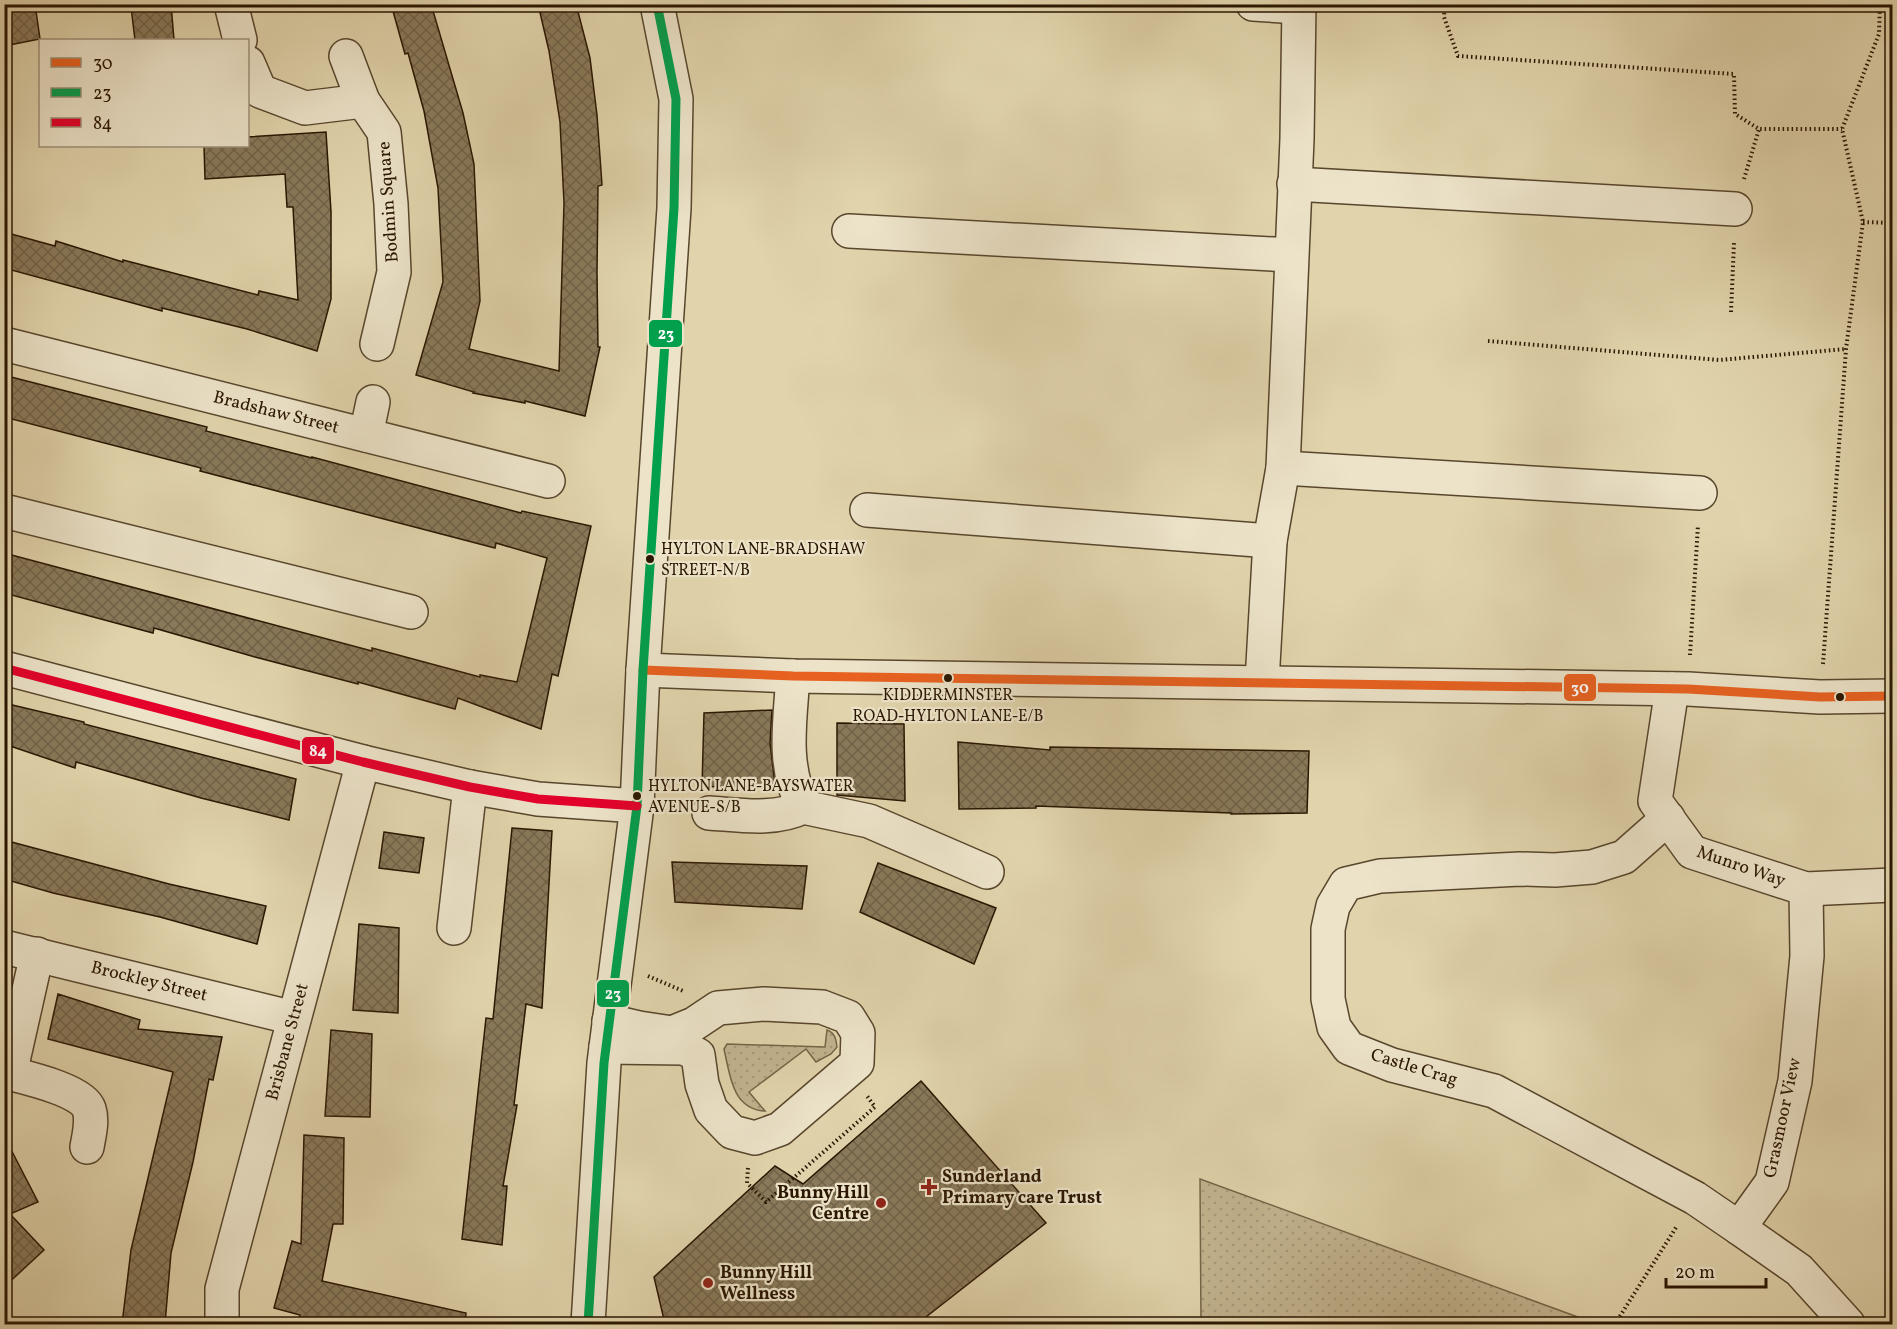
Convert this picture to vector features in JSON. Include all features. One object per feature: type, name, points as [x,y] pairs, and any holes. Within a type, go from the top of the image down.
[{"type":"street","points":[[231,4],[240,39]]},
{"type":"street","points":[[588,1324],[607,1034],[638,806],[643,670],[674,208],[676,99],[657,4]]},
{"type":"street","points":[[1253,4],[1299,6],[1297,139],[1283,468],[1270,541],[1262,682]]},
{"type":"street","name":"Bodmin Square","points":[[346,56],[363,101],[384,132],[391,204],[394,272],[377,344]]},
{"type":"street","points":[[249,65],[260,91],[304,108],[363,101]]},
{"type":"street","points":[[1294,184],[1735,208]]},
{"type":"street","points":[[849,231],[1291,255]]},
{"type":"street","name":"Bradshaw Street","points":[[4,344],[548,481]]},
{"type":"street","points":[[366,435],[373,402]]},
{"type":"street","points":[[1283,468],[1700,493]]},
{"type":"street","points":[[867,510],[1270,541]]},
{"type":"street","points":[[4,511],[411,612]]},
{"type":"street","points":[[4,668],[363,762],[470,787],[538,800],[638,806]]},
{"type":"street","points":[[643,670],[793,676],[1680,689],[1820,697],[1893,696]]},
{"type":"street","points":[[793,676],[788,759],[797,795],[803,807]]},
{"type":"street","name":"Munro Way","points":[[1680,689],[1655,801],[1692,852],[1806,890],[1893,885]]},
{"type":"street","name":"Brisbane Street","points":[[222,1324],[222,1289],[363,762]]},
{"type":"street","points":[[454,928],[470,787]]},
{"type":"street","points":[[709,813],[759,816],[790,813],[803,807],[869,820],[987,872]]},
{"type":"street","name":"Castle Crag","points":[[1668,818],[1624,857],[1592,867],[1380,876],[1346,884],[1333,906],[1328,929],[1328,999],[1334,1027],[1349,1048],[1392,1065],[1494,1091],[1695,1198],[1739,1228]]},
{"type":"street","name":"Grasmoor View","points":[[1739,1228],[1772,1182],[1795,1081],[1807,956],[1806,890]]},
{"type":"street","name":"Brockley Street","points":[[4,946],[294,1018]]},
{"type":"street","points":[[37,954],[7,1073],[64,1090],[81,1098],[89,1108],[91,1125],[87,1147]]},
{"type":"street","points":[[764,1004],[822,1007],[848,1017],[858,1033],[857,1063],[780,1129],[754,1138],[732,1132],[711,1110],[702,1084],[698,1055],[684,1048],[607,1034],[672,1033],[694,1024],[718,1008],[764,1004]]},
{"type":"street","points":[[1739,1228],[1798,1270],[1848,1324]]},
{"type":"path","points":[[1445,4],[1444,17],[1458,56],[1734,74],[1735,114],[1760,129],[1842,129]]},
{"type":"path","points":[[1820,697],[1846,349],[1863,222],[1842,129],[1879,34],[1880,4]]},
{"type":"path","points":[[1863,222],[1893,223]]},
{"type":"path","points":[[1488,341],[1719,360],[1846,349]]},
{"type":"path","points":[[1680,689],[1700,493]]},
{"type":"path","points":[[1615,1324],[1695,1198]]},
{"type":"shaded area","points":[[827,1030],[836,1039],[837,1044],[831,1054],[816,1062],[806,1049],[749,1092],[765,1111],[754,1109],[739,1097],[728,1069],[724,1049],[727,1044],[825,1047]]},
{"type":"shaded area","points":[[1200,1179],[1597,1324],[1201,1324]]},
{"type":"building","points":[[4,4],[35,4],[40,39],[4,46]]},
{"type":"building","points":[[171,4],[174,39],[135,39],[131,7]]},
{"type":"building","points":[[391,4],[431,4],[463,113],[474,164],[480,301],[469,349],[559,371],[564,203],[560,122],[549,51],[538,4],[576,4],[590,58],[602,185],[598,186],[597,273],[598,347],[600,347],[585,416],[525,401],[525,403],[473,393],[416,375],[443,282],[438,188],[424,111],[408,53],[405,54]]},
{"type":"building","points":[[326,132],[331,212],[331,299],[317,351],[247,329],[162,308],[162,311],[4,268],[4,232],[55,246],[56,241],[123,262],[123,260],[258,295],[259,291],[298,300],[293,207],[287,207],[285,174],[205,179],[204,147],[249,147],[249,137]]},
{"type":"building","points":[[11,377],[207,427],[206,431],[521,513],[522,511],[591,526],[558,676],[552,674],[541,729],[458,698],[455,709],[154,628],[153,633],[4,593],[4,553],[372,651],[372,648],[480,677],[480,675],[517,682],[547,558],[496,543],[495,548],[4,417],[4,402]]},
{"type":"building","points":[[4,703],[296,779],[289,820],[201,798],[76,762],[75,768],[4,744]]},
{"type":"building","points":[[772,710],[770,743],[775,785],[702,787],[704,713]]},
{"type":"building","points":[[837,723],[904,724],[905,801],[837,795]]},
{"type":"building","points":[[958,742],[1050,750],[1050,747],[1309,751],[1307,813],[1231,814],[1036,806],[1036,808],[959,809]]},
{"type":"building","points":[[512,828],[552,831],[542,1008],[526,1004],[514,1105],[517,1105],[503,1186],[507,1186],[502,1245],[462,1239],[486,1018],[493,1019]]},
{"type":"building","points":[[384,832],[424,838],[419,873],[379,868]]},
{"type":"building","points":[[4,840],[169,884],[266,906],[257,944],[160,917],[53,893],[4,879]]},
{"type":"building","points":[[672,862],[807,866],[802,909],[675,902]]},
{"type":"building","points":[[878,863],[996,908],[974,964],[860,912]]},
{"type":"building","points":[[359,924],[399,928],[398,1013],[353,1010]]},
{"type":"building","points":[[58,994],[140,1020],[138,1029],[222,1037],[213,1080],[209,1079],[193,1162],[171,1253],[165,1324],[122,1324],[131,1250],[173,1072],[48,1039]]},
{"type":"building","points":[[331,1030],[372,1034],[370,1117],[325,1116]]},
{"type":"building","name":"Bunny Hill Centre","points":[[921,1081],[1046,1223],[917,1324],[665,1324],[654,1277],[775,1166],[803,1184]]},
{"type":"building","points":[[304,1135],[344,1138],[343,1224],[333,1224],[322,1281],[466,1313],[465,1324],[343,1324],[315,1318],[314,1320],[300,1319],[300,1315],[274,1308],[292,1241],[301,1244]]},
{"type":"building","points":[[4,1136],[38,1202],[10,1214],[44,1250],[4,1287]]},
{"type":"transit line","name":"23","points":[[588,1324],[604,1063],[637,806],[643,670],[674,208],[676,99],[657,4]]},
{"type":"transit line","name":"84","points":[[4,668],[363,762],[470,787],[538,799],[637,806]]},
{"type":"transit line","name":"30","points":[[643,670],[793,676],[1688,689],[1820,697],[1892,696]]},
{"type":"place","name":"HYLTON LANE-BRADSHAW STREET-N/B","points":[[650,559]]},
{"type":"place","name":"KIDDERMINSTER ROAD-HYLTON LANE-E/B","points":[[948,678]]},
{"type":"place","name":"HYLTON LANE-BAYSWATER AVENUE-S/B","points":[[637,796]]},
{"type":"place","name":"Sunderland Primary care Trust","points":[[929,1187]]},
{"type":"place","name":"Bunny Hill Centre","points":[[881,1203]]},
{"type":"place","name":"Bunny Hill Wellness","points":[[708,1283]]}]
